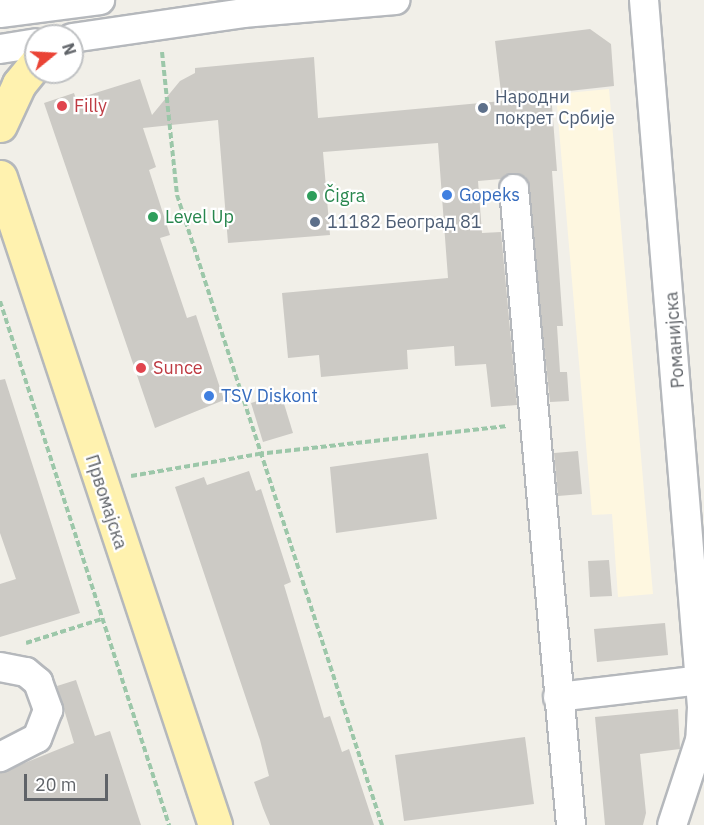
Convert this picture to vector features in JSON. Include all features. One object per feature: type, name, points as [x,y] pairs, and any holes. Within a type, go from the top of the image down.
[{"type":"main road","points":[[0,124],[24,79]]},
{"type":"main road","name":"Првомајска","points":[[0,177],[99,482],[215,825]]},
{"type":"street","points":[[0,13],[100,0]]},
{"type":"street","points":[[84,36],[159,24],[395,0]]},
{"type":"street","name":"Романијска","points":[[644,0],[701,680],[700,740],[672,825]]},
{"type":"street","points":[[0,49],[24,45]]},
{"type":"street","points":[[514,189],[571,825]]},
{"type":"street","points":[[0,667],[26,672],[38,682],[48,710],[37,738],[0,757]]},
{"type":"street","points":[[558,697],[701,680]]},
{"type":"path","points":[[159,24],[177,195],[258,454],[382,825]]},
{"type":"path","points":[[0,301],[169,825]]},
{"type":"path","points":[[99,482],[258,454],[535,422]]},
{"type":"path","points":[[23,644],[102,619]]},
{"type":"shaded area","points":[[609,89],[653,594],[618,597],[612,514],[592,515],[556,94]]},
{"type":"building","points":[[590,29],[611,44],[614,86],[551,93],[557,171],[552,171],[563,326],[557,326],[560,372],[567,372],[569,401],[550,402],[526,177],[513,173],[501,179],[478,181],[482,233],[501,232],[517,405],[491,407],[486,364],[455,366],[454,346],[407,350],[408,369],[321,377],[319,355],[288,358],[282,293],[448,278],[438,143],[323,152],[330,235],[228,243],[218,120],[143,128],[156,167],[149,170],[170,235],[160,238],[187,318],[196,315],[224,400],[155,428],[44,103],[74,93],[76,99],[140,79],[152,115],[180,81],[195,73],[195,68],[314,57],[318,118],[502,101],[495,41]]},
{"type":"building","points":[[5,379],[80,613],[0,637],[0,584],[16,579],[0,533],[0,380]]},
{"type":"building","points":[[281,394],[293,433],[263,442],[251,403]]},
{"type":"building","points":[[578,451],[582,494],[558,496],[554,453]]},
{"type":"building","points":[[428,453],[437,519],[336,533],[330,467]]},
{"type":"building","points":[[249,471],[256,491],[261,489],[291,582],[284,585],[324,718],[330,716],[342,752],[349,749],[374,825],[270,825],[263,808],[254,782],[269,776],[260,740],[175,487],[204,477],[207,485]]},
{"type":"building","points":[[609,560],[612,596],[590,597],[588,561]]},
{"type":"building","points":[[665,623],[668,655],[597,662],[594,629]]},
{"type":"building","points":[[76,680],[95,736],[110,731],[141,825],[0,825],[0,773],[74,743],[57,686]]},
{"type":"building","points":[[678,709],[680,749],[640,754],[646,813],[643,825],[605,825],[595,717]]},
{"type":"building","points":[[525,737],[534,804],[404,821],[395,755]]},
{"type":"place","name":"Filly","points":[[62,106]]},
{"type":"place","name":"Народни покрет Србије","points":[[483,108]]},
{"type":"place","name":"Gopeks","points":[[447,195]]},
{"type":"place","name":"Čigra","points":[[312,196]]},
{"type":"place","name":"Level Up","points":[[153,217]]},
{"type":"place","name":"11182 Београд 81","points":[[315,222]]},
{"type":"place","name":"Sunce","points":[[141,368]]},
{"type":"place","name":"TSV Diskont","points":[[209,396]]}]
